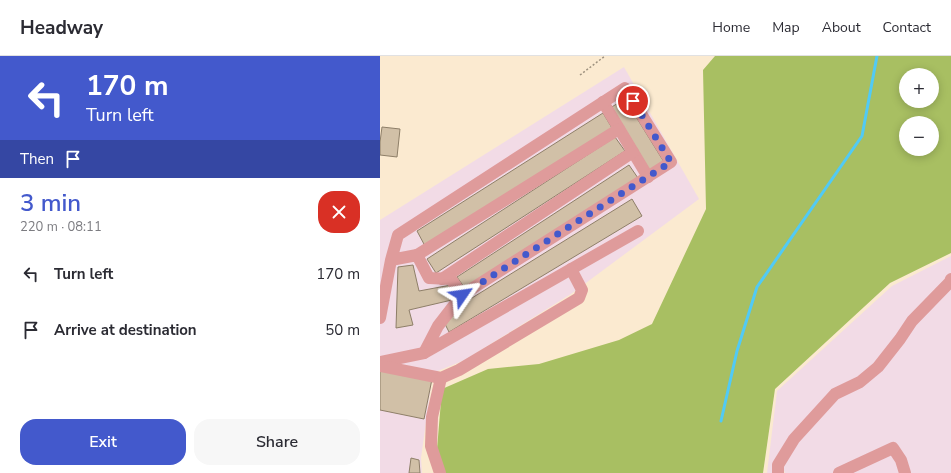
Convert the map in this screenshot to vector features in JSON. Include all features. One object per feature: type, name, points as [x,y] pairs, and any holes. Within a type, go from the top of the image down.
[{"type":"street","points":[[380,318],[391,260],[398,235],[625,88],[671,162],[462,295],[438,326],[424,353]]},
{"type":"street","points":[[603,102],[648,177]]},
{"type":"street","points":[[391,260],[416,255],[619,129]]},
{"type":"street","points":[[442,279],[633,152]]},
{"type":"street","points":[[380,362],[424,353],[638,231]]},
{"type":"street","points":[[416,255],[429,278],[451,279],[462,295]]},
{"type":"street","points":[[380,366],[441,378],[459,370],[579,298],[582,290],[571,269]]},
{"type":"street","points":[[778,473],[778,465],[794,439],[835,394],[860,382],[878,367],[912,321],[950,282],[951,279]]},
{"type":"street","points":[[440,473],[431,446],[432,417],[441,378]]},
{"type":"street","points":[[839,473],[893,448],[901,460],[905,473]]},
{"type":"path","points":[[580,75],[605,56]]},
{"type":"shaded area","points":[[624,67],[699,199],[571,294],[465,360],[428,375],[380,365],[380,220]]},
{"type":"shaded area","points":[[951,256],[951,473],[785,473],[783,468],[772,473],[767,473],[777,391],[892,286]]},
{"type":"shaded area","points":[[380,368],[432,379],[421,458],[422,473],[380,473]]},
{"type":"green space","points":[[715,56],[951,56],[951,253],[890,283],[775,389],[763,473],[435,473],[442,389],[488,369],[539,364],[619,340],[652,324],[706,209],[703,70]]},
{"type":"building","points":[[625,99],[664,162],[649,171],[610,108]]},
{"type":"building","points":[[603,113],[612,128],[425,246],[417,231]]},
{"type":"building","points":[[382,127],[400,129],[397,157],[380,155]]},
{"type":"building","points":[[615,137],[625,151],[436,273],[427,259]]},
{"type":"building","points":[[629,165],[638,178],[466,290],[457,277]]},
{"type":"building","points":[[632,199],[642,216],[449,332],[445,324],[459,306]]},
{"type":"building","points":[[413,265],[419,291],[451,285],[456,299],[409,310],[413,325],[396,328],[398,267]]},
{"type":"building","points":[[380,368],[432,379],[424,419],[380,410]]},
{"type":"building","points":[[411,458],[419,460],[420,473],[409,473]]},
{"type":"waterway","points":[[721,421],[737,351],[757,287],[862,136],[877,56]]},
{"type":"route","points":[[462,295],[671,162],[633,101]]}]
